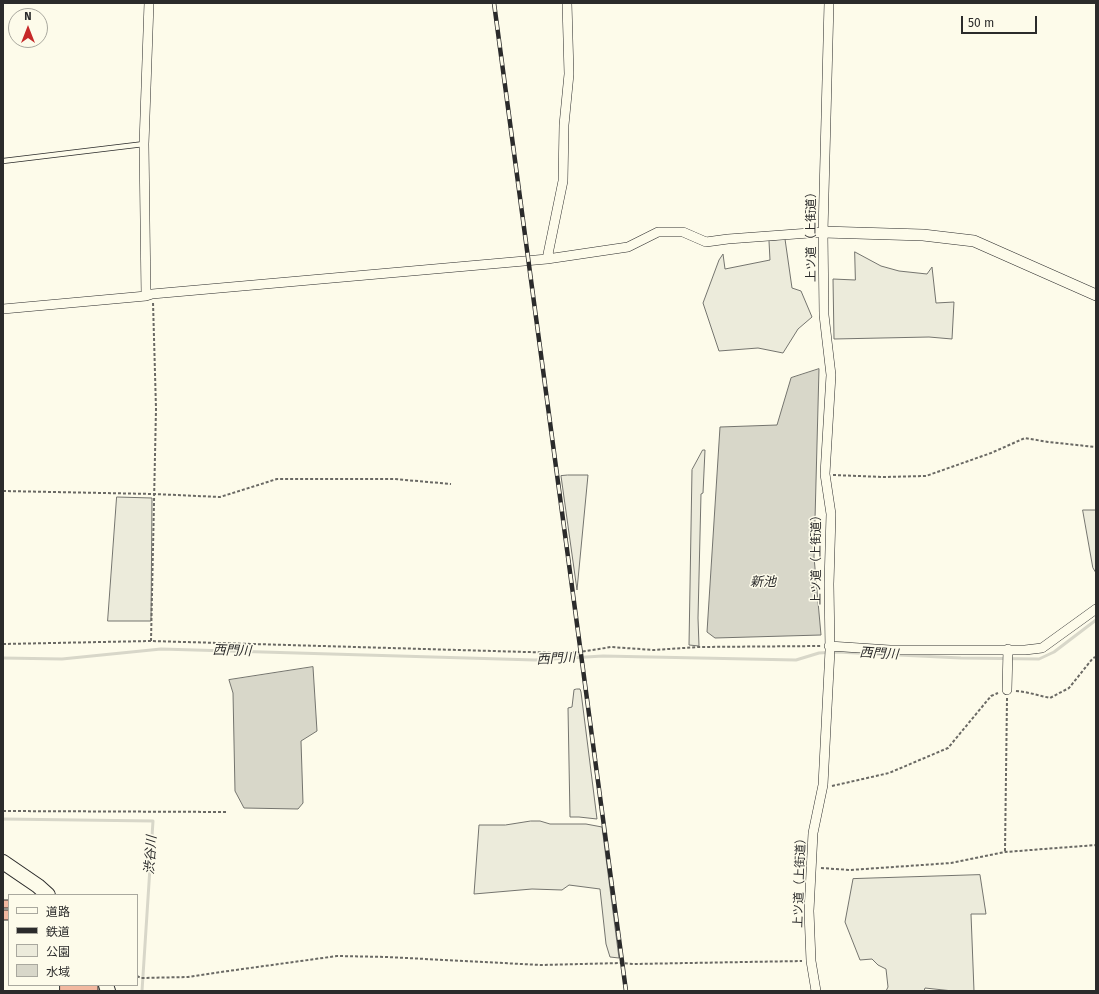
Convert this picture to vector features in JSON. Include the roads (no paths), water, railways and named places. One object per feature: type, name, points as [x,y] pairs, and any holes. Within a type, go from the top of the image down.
[{"type":"main road","points":[[3,862],[38,886],[47,894]]},
{"type":"street","points":[[149,3],[144,144],[149,295]]},
{"type":"street","points":[[547,259],[563,181],[564,125],[569,74],[567,3]]},
{"type":"street","name":"上ツ道（上街道）","points":[[816,991],[811,960],[809,911],[813,832],[823,785],[829,651],[831,514],[825,474],[831,375],[824,315],[823,232],[829,3]]},
{"type":"street","points":[[3,309],[547,259],[628,247],[658,232],[683,232],[706,242],[823,232],[923,234],[974,241],[1096,295]]},
{"type":"street","points":[[829,651],[890,650],[1008,655],[1025,650],[1042,648],[1096,609]]},
{"type":"street","points":[[1007,690],[1008,655]]},
{"type":"lane","points":[[3,161],[144,144]]},
{"type":"water","name":"新池","points":[[819,369],[814,557],[821,635],[715,638],[707,632],[720,427],[777,425],[791,378]]},
{"type":"water","points":[[313,667],[317,731],[301,741],[303,803],[298,809],[244,808],[235,791],[233,693],[229,680]]},
{"type":"waterway","name":"西門川","points":[[3,658],[62,659],[161,649],[535,660],[603,656],[796,660],[819,653],[836,652],[961,658],[1039,659],[1054,652],[1096,620]]},
{"type":"waterway","name":"渋谷川","points":[[3,819],[153,821],[142,991]]},
{"type":"railway","points":[[494,3],[626,991]]}]
